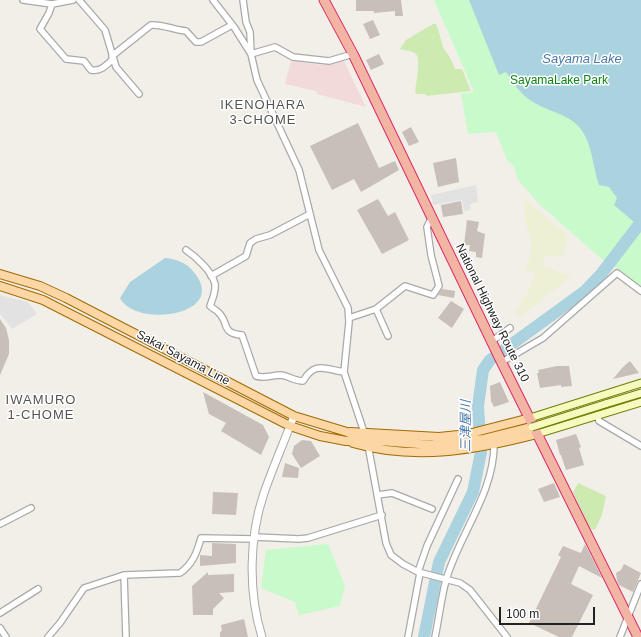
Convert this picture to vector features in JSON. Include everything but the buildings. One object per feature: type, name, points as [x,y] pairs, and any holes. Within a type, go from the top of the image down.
[{"type":"highway","name":"National Highway Route 310","points":[[324,0],[352,54],[501,361],[638,637]]},
{"type":"main road","name":"Sakai Sayama Line","points":[[0,274],[40,286],[66,298],[294,416],[347,432],[368,444]]},
{"type":"main road","name":"Sakai Sayama Line","points":[[0,286],[42,300],[290,426],[320,436],[368,444],[432,445],[462,443],[533,426]]},
{"type":"main road","points":[[368,444],[400,452],[434,453],[469,450],[492,446],[533,426],[641,383]]},
{"type":"main road","points":[[533,426],[641,393]]},
{"type":"main road","points":[[347,432],[364,431],[408,436],[468,434],[489,429],[533,426],[597,415],[641,402]]},
{"type":"street","points":[[23,0],[52,4],[73,0]]},
{"type":"street","points":[[79,0],[105,30],[116,67],[139,94]]},
{"type":"street","points":[[213,0],[251,54]]},
{"type":"street","points":[[243,0],[246,22],[250,32],[251,54],[257,80],[299,170],[319,250],[348,308],[349,318],[344,372],[368,444],[386,543],[391,555],[419,572],[460,583],[470,590],[507,637]]},
{"type":"street","points":[[52,4],[50,13],[40,29],[66,59],[84,61],[91,70],[96,71],[102,69],[151,25],[158,24],[174,30],[186,31],[196,42],[201,42],[232,25]]},
{"type":"street","points":[[251,54],[275,47],[293,57],[329,61],[352,54]]},
{"type":"street","points":[[211,276],[246,256],[250,243],[256,239],[270,235],[310,214]]},
{"type":"street","points":[[349,318],[376,309],[405,286],[433,295],[439,286],[431,255],[427,227],[432,217]]},
{"type":"street","points":[[186,250],[193,255],[211,276],[215,285],[214,295],[210,306],[219,312],[228,332],[242,335],[256,376],[262,378],[283,375],[295,381],[303,381],[309,371],[315,368],[344,372]]},
{"type":"street","points":[[501,361],[543,338],[617,273],[641,291]]},
{"type":"street","points":[[376,309],[388,336]]},
{"type":"street","points":[[492,341],[510,328]]},
{"type":"street","points":[[597,415],[599,421],[641,446]]},
{"type":"street","points":[[262,637],[252,582],[255,538],[264,494],[294,416]]},
{"type":"street","points":[[434,637],[445,579],[489,476],[494,457],[492,446]]},
{"type":"street","points":[[408,637],[419,572],[427,546],[458,479]]},
{"type":"street","points":[[378,495],[392,493],[432,509]]},
{"type":"street","points":[[0,524],[31,508]]},
{"type":"street","points":[[48,637],[60,623],[84,588],[124,575],[180,573],[195,557],[202,538],[299,540],[382,515]]},
{"type":"street","points":[[124,575],[126,637]]},
{"type":"street","points":[[620,637],[641,584]]},
{"type":"street","points":[[0,613],[38,589]]},
{"type":"street","points":[[0,628],[6,637]]},
{"type":"shaded area","points":[[291,61],[323,65],[344,61],[366,107],[317,94],[316,91],[285,84]]},
{"type":"shaded area","points":[[476,185],[478,202],[470,204],[471,210],[464,211],[462,200],[433,205],[431,195]]},
{"type":"shaded area","points":[[0,295],[28,302],[37,314],[12,329],[0,314]]},
{"type":"green space","name":"SayamaLake Park","points":[[434,0],[641,0],[641,286],[617,268],[605,262],[539,204],[518,180],[514,166],[507,160],[496,132],[468,134],[461,94],[474,92]]},
{"type":"green space","points":[[433,24],[436,24],[444,49],[455,69],[462,69],[471,91],[427,96],[425,94],[417,94],[415,92],[418,72],[418,61],[416,54],[400,49],[406,40]]},
{"type":"green space","points":[[526,200],[568,235],[564,254],[560,257],[545,255],[543,266],[572,276],[520,317],[515,312],[527,294],[535,274],[525,270],[530,256],[531,240],[527,228],[524,206]]},
{"type":"green space","points":[[578,483],[606,496],[602,515],[595,530],[589,528],[573,492]]},
{"type":"green space","points":[[328,544],[345,586],[340,606],[299,615],[295,602],[261,588],[266,550]]},
{"type":"water","name":"Sayama Lake","points":[[469,0],[641,0],[641,228],[614,205],[617,198],[609,187],[599,185],[587,140],[579,127],[567,117],[530,100],[517,88],[506,72],[499,75]]},
{"type":"water","points":[[165,258],[183,263],[193,271],[202,289],[199,300],[189,308],[175,313],[159,315],[142,313],[129,307],[120,298],[130,282]]},
{"type":"waterway","name":"三津屋川","points":[[424,637],[439,562],[473,492],[481,452],[478,406],[483,370],[490,360],[585,291],[602,273],[638,226]]},
{"type":"district","name":"IKENOHARA 3-CHOME","points":[[263,112]]},
{"type":"district","name":"IWAMURO 1-CHOME","points":[[41,408]]}]
